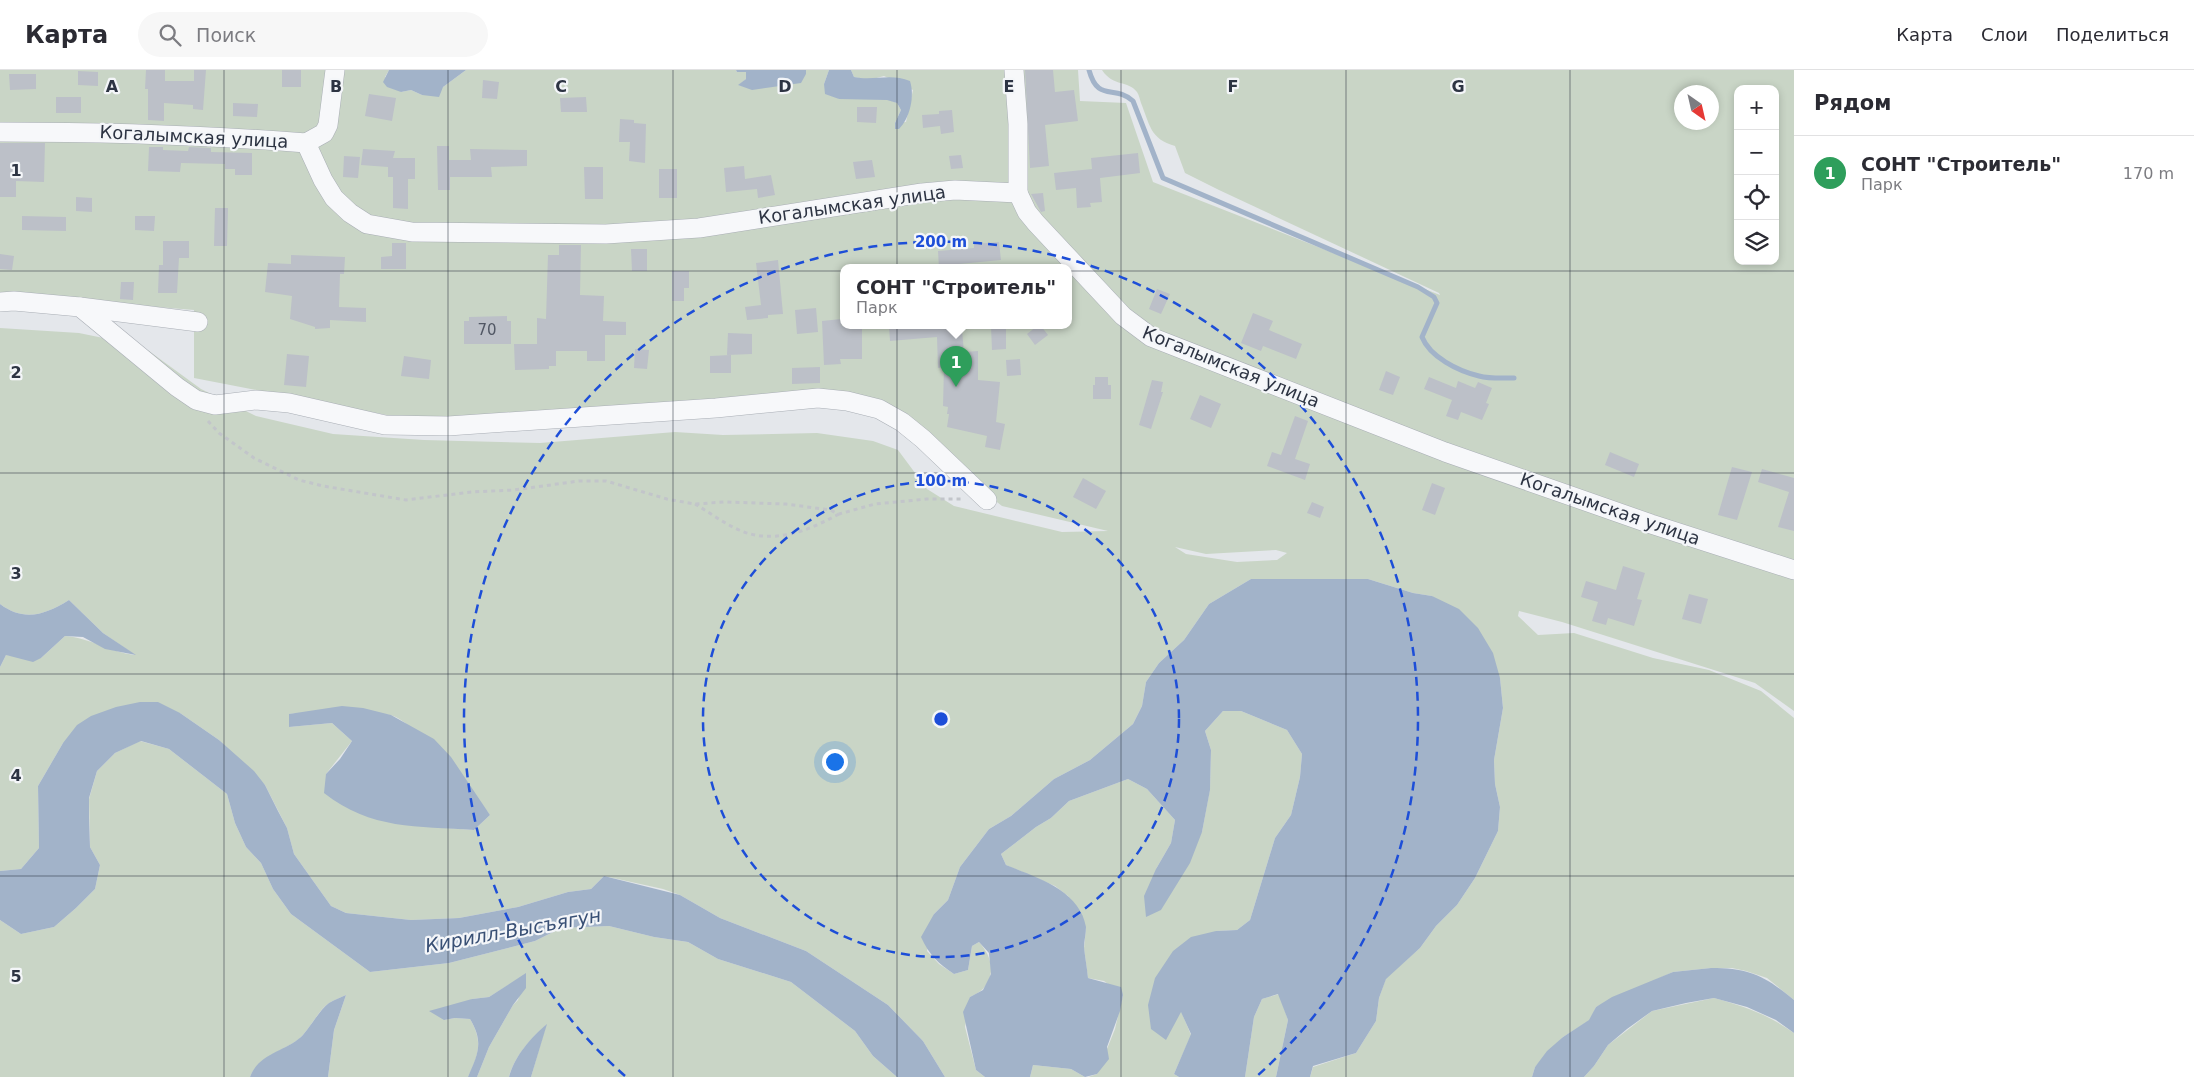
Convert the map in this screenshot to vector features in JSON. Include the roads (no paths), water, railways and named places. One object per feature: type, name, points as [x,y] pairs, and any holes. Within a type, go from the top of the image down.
[{"type":"street","points":[[306,143],[324,133],[328,126],[335,70]]},
{"type":"street","points":[[1014,70],[1018,124],[1018,193]]},
{"type":"street","name":"Когалымская улица","points":[[0,132],[234,137],[306,143],[323,180],[334,198],[350,214],[367,224],[412,232],[606,234],[650,232],[699,228],[922,193],[955,190],[1018,193],[1027,212],[1042,231],[1122,316],[1150,337],[1445,452],[1651,524],[1794,570]]},
{"type":"street","points":[[0,302],[14,301],[80,307],[198,322]]},
{"type":"street","points":[[80,307],[177,388],[196,400],[215,405],[264,401],[289,403],[385,425],[448,426],[716,408],[818,398],[847,401],[879,410],[902,422],[923,439],[987,500]]},
{"type":"water","points":[[389,70],[466,70],[443,87],[439,97],[422,95],[411,90],[401,92],[387,87],[383,82]]},
{"type":"water","points":[[736,70],[806,70],[806,74],[801,83],[752,90],[738,85],[746,79],[746,72],[737,72]]},
{"type":"water","points":[[829,70],[851,70],[854,77],[861,78],[889,77],[910,81],[912,100],[909,113],[903,124],[899,129],[895,129],[895,123],[901,110],[897,103],[887,100],[839,99],[825,94],[824,84]]},
{"type":"water","points":[[1251,579],[1368,579],[1413,593],[1432,596],[1459,609],[1478,628],[1493,653],[1500,678],[1503,708],[1494,760],[1495,784],[1500,807],[1498,831],[1475,878],[1457,905],[1436,926],[1420,948],[1386,979],[1379,998],[1376,1021],[1356,1053],[1313,1066],[1310,1077],[1276,1077],[1288,1020],[1278,994],[1262,999],[1254,1017],[1245,1077],[1179,1077],[1174,1074],[1191,1034],[1181,1012],[1166,1040],[1151,1029],[1148,1005],[1155,978],[1173,951],[1191,937],[1216,931],[1237,930],[1250,920],[1275,838],[1291,815],[1300,777],[1302,754],[1287,730],[1241,711],[1223,711],[1205,731],[1211,750],[1210,790],[1202,832],[1190,863],[1161,910],[1146,917],[1144,896],[1156,869],[1171,843],[1175,820],[1147,789],[1128,779],[1069,801],[1051,818],[1001,854],[1006,865],[1043,880],[1066,894],[1075,903],[1082,914],[1086,927],[1084,947],[1088,978],[1121,987],[1123,995],[1120,1011],[1107,1047],[1109,1059],[1097,1074],[1085,1077],[1071,1069],[1033,1065],[1030,1077],[985,1077],[976,1070],[963,1012],[970,997],[983,990],[991,974],[989,953],[979,942],[972,946],[968,970],[954,974],[935,959],[921,937],[934,914],[948,900],[960,867],[989,829],[1011,816],[1054,779],[1090,760],[1133,724],[1142,706],[1146,682],[1159,663],[1184,640],[1209,604]]},
{"type":"water","points":[[69,600],[103,633],[136,655],[105,649],[83,637],[65,636],[41,658],[33,662],[6,655],[0,667],[0,604],[9,610],[26,615],[43,613]]},
{"type":"water","name":"Кирилл-Высъягун","points":[[140,702],[158,702],[180,713],[219,740],[254,771],[265,785],[287,828],[294,854],[331,906],[346,913],[411,920],[459,918],[518,907],[568,892],[591,889],[604,876],[680,895],[720,918],[806,951],[888,1005],[923,1041],[945,1077],[897,1077],[873,1056],[855,1031],[791,982],[718,959],[688,942],[654,937],[609,926],[561,928],[535,941],[449,963],[370,972],[291,914],[273,889],[261,863],[246,847],[235,823],[227,794],[169,749],[141,741],[115,753],[97,771],[89,798],[90,847],[100,865],[95,889],[54,927],[21,934],[0,920],[0,871],[21,869],[39,848],[38,786],[63,743],[77,725],[91,716],[116,707]]},
{"type":"water","points":[[342,706],[363,708],[391,715],[434,739],[451,757],[490,815],[474,830],[395,824],[359,814],[324,793],[326,774],[340,759],[352,741],[332,723],[289,727],[289,714]]},
{"type":"water","points":[[1725,968],[1747,972],[1765,979],[1784,992],[1794,1000],[1794,1033],[1776,1020],[1747,1007],[1714,998],[1652,1011],[1608,1045],[1584,1077],[1532,1077],[1535,1067],[1547,1051],[1563,1037],[1589,1020],[1596,1007],[1612,997],[1673,972]]},
{"type":"water","points":[[526,973],[526,988],[513,1005],[489,1047],[477,1077],[468,1077],[478,1048],[477,1035],[470,1019],[455,1018],[444,1020],[429,1011],[472,999],[489,997]]},
{"type":"water","points":[[346,995],[334,1030],[328,1077],[250,1077],[259,1063],[301,1037],[326,1006]]},
{"type":"water","points":[[547,1024],[531,1077],[509,1077],[515,1062],[524,1048]]},
{"type":"waterway","points":[[1089,70],[1093,80],[1102,90],[1126,96],[1133,101],[1163,178],[1418,287],[1434,297],[1437,303],[1422,337],[1431,351],[1454,367],[1471,374],[1488,378],[1514,378]]},
{"type":"place","name":"СОНТ \"Строитель\"","points":[[956,387]]}]
